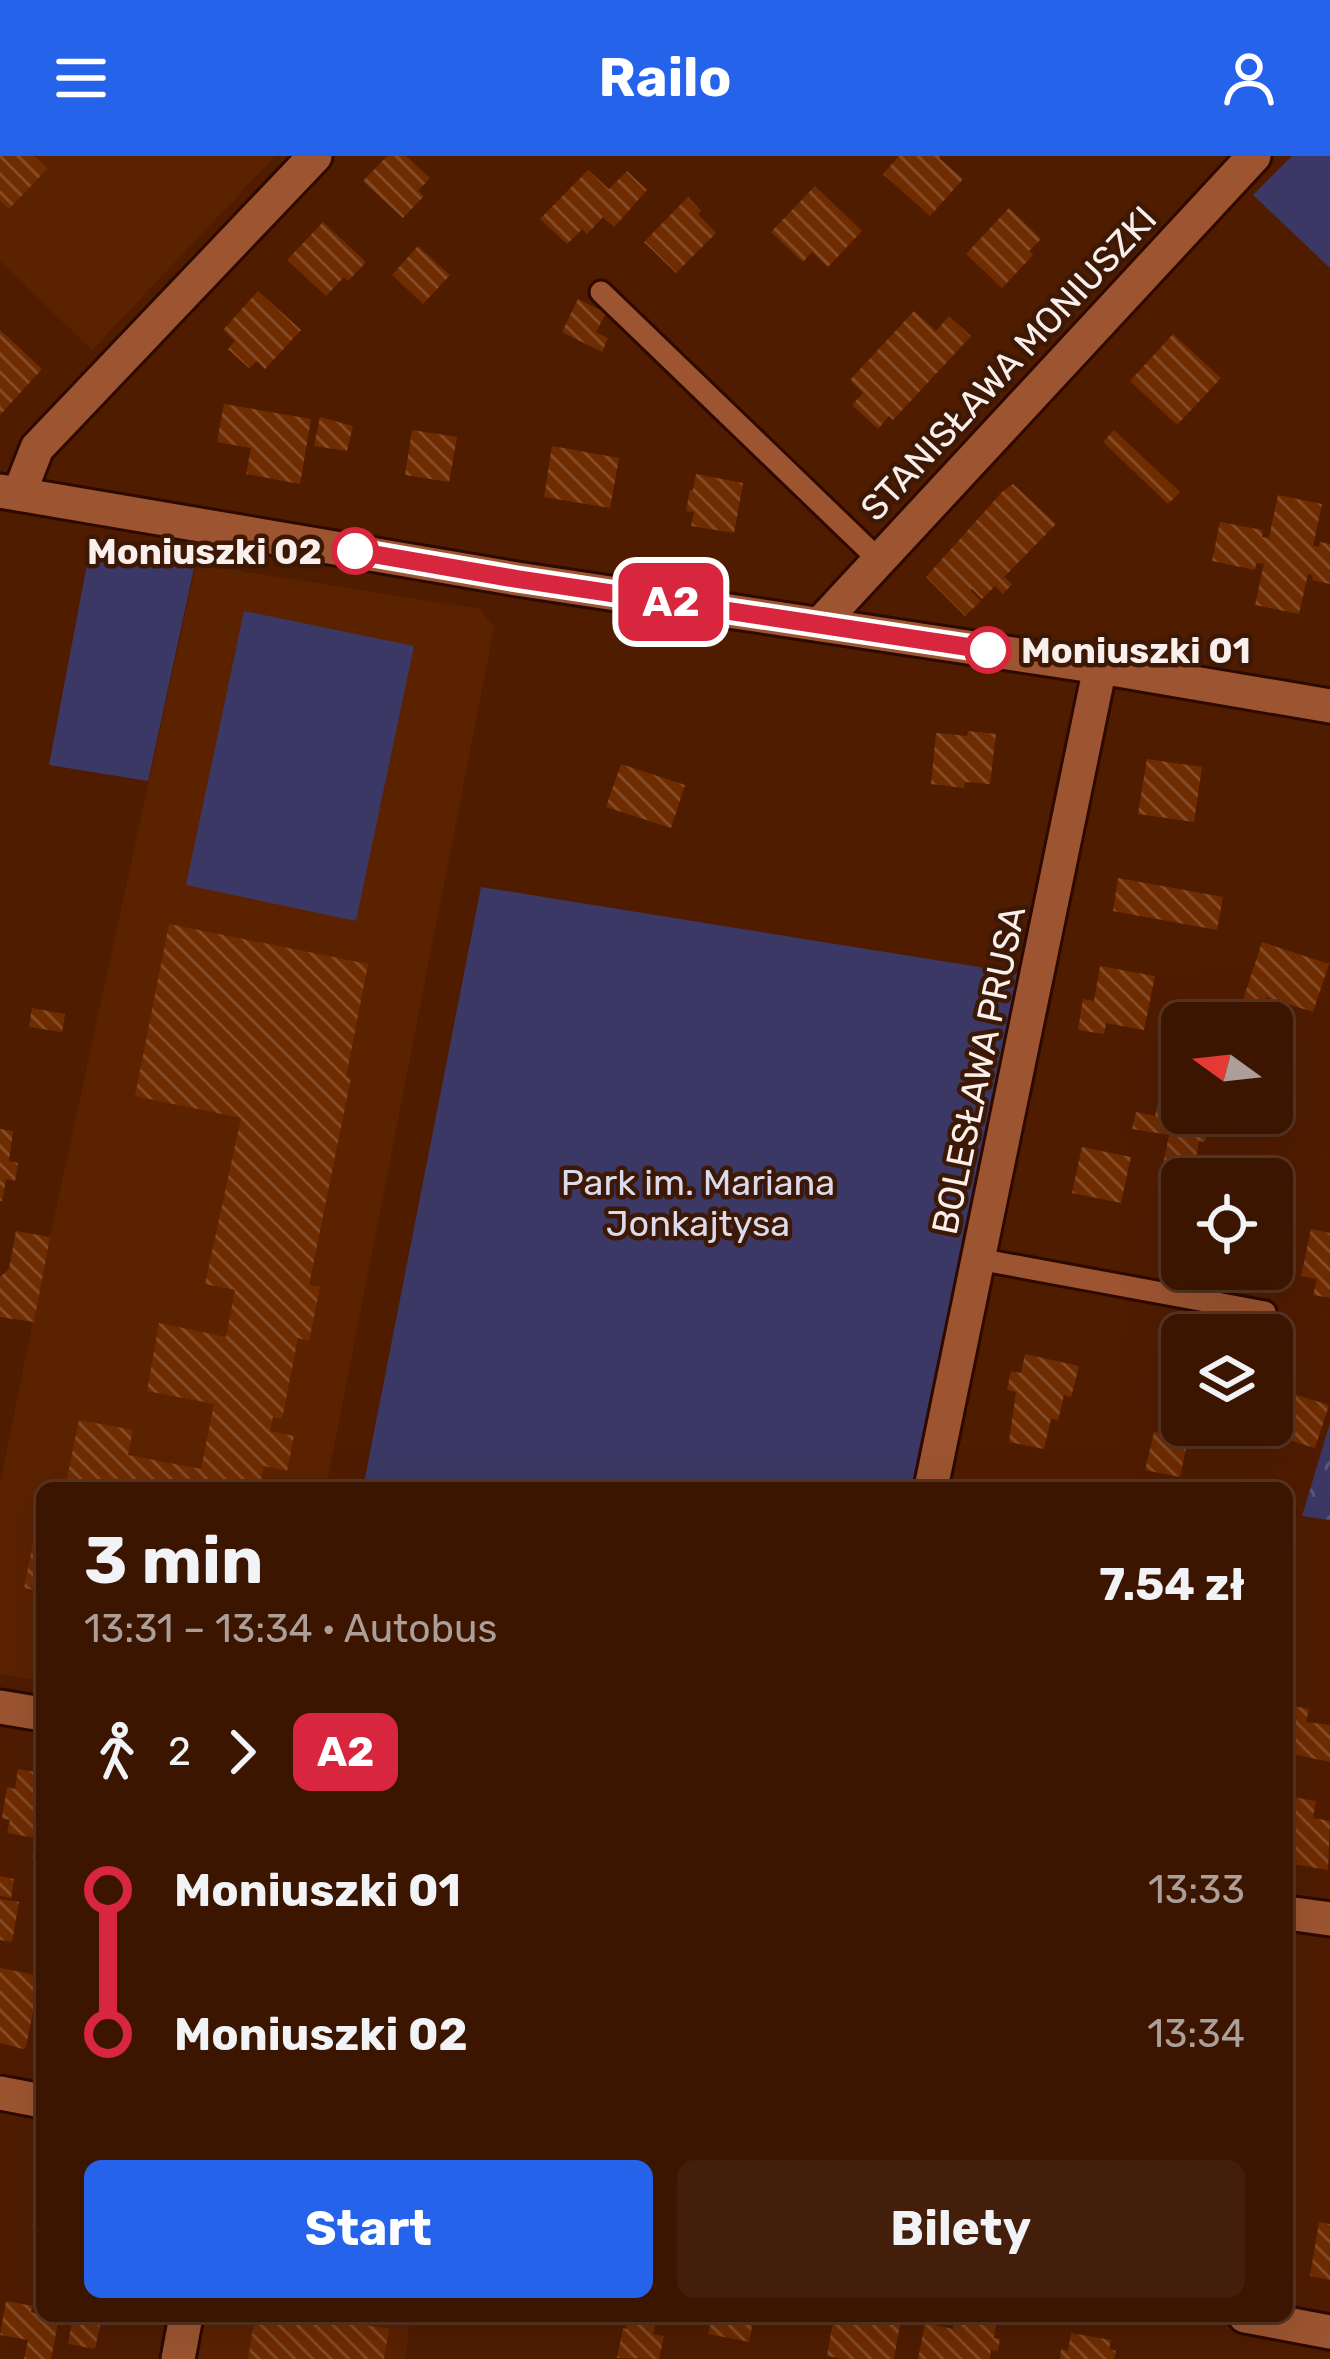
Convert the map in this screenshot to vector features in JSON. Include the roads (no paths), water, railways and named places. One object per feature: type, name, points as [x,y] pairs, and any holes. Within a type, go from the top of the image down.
[{"type":"street","points":[[315,156],[37,448],[9,493],[517,579],[1330,706]]},
{"type":"street","name":"STANISŁAWA MONIUSZKI","points":[[820,624],[1254,156]]},
{"type":"street","name":"BOLESŁAWA PRUSA","points":[[932,1482],[1100,667]]},
{"type":"street","points":[[0,1707],[36,1713]]},
{"type":"street","points":[[1293,1913],[1330,1919]]},
{"type":"street","points":[[0,2093],[36,2101]]},
{"type":"street","points":[[178,2359],[184,2322]]},
{"type":"street","points":[[1277,2322],[1330,2332]]},
{"type":"lane","points":[[601,292],[879,560]]},
{"type":"lane","points":[[978,1259],[1264,1312]]},
{"type":"place","name":"Moniuszki 02","points":[[355,551]]},
{"type":"place","name":"Moniuszki 01","points":[[988,650]]},
{"type":"park label","name":"Park im. Mariana Jonkajtysa","points":[[698,1202]]}]
